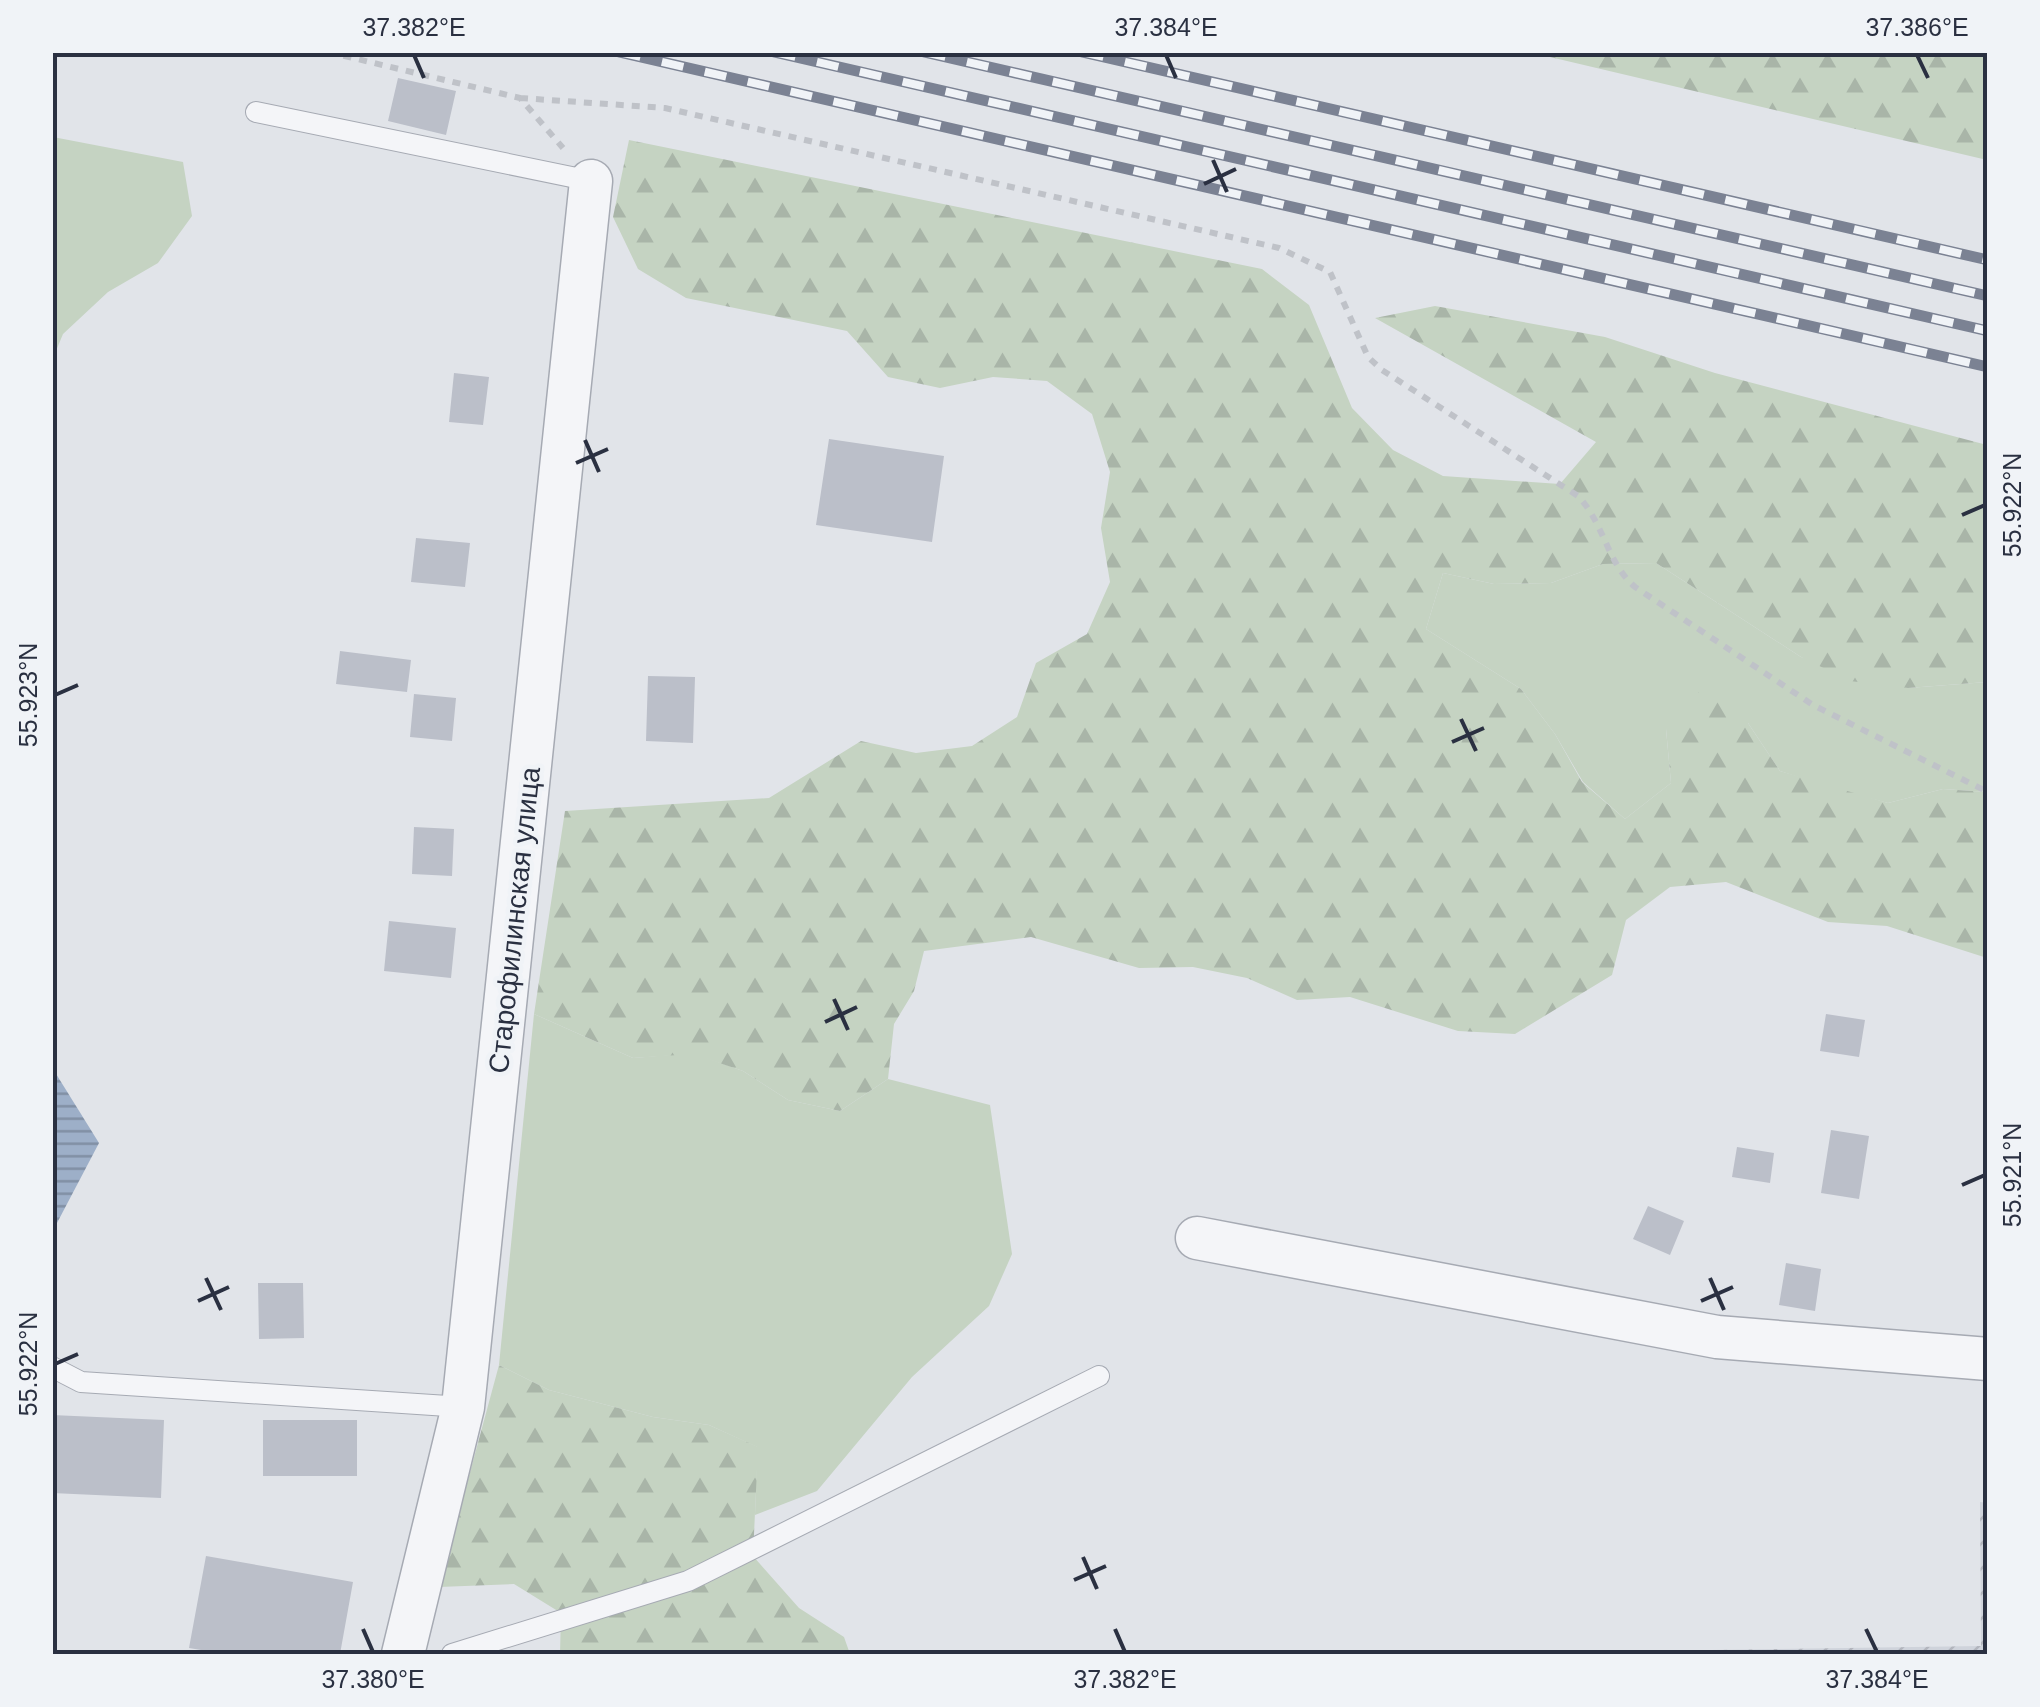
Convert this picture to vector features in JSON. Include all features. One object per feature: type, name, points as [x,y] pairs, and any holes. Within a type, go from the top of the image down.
[{"type":"street","name":"Старофилинская улица","points":[[403,1654],[462,1406],[591,181]]},
{"type":"street","points":[[1197,1238],[1717,1338],[1988,1360]]},
{"type":"lane","points":[[256,112],[591,181]]},
{"type":"lane","points":[[52,1367],[81,1382],[462,1406]]},
{"type":"lane","points":[[452,1654],[688,1581],[1099,1376]]},
{"type":"path","points":[[328,52],[520,98],[664,108],[1280,248],[1314,262],[1330,272],[1340,288],[1368,357],[1578,496],[1601,525],[1620,574],[1635,587],[1812,705],[1988,792]]},
{"type":"path","points":[[520,98],[591,181]]},
{"type":"shaded area","points":[[1980,1502],[1988,1503],[1987,1654],[1710,1654],[1711,1650],[1981,1646]]},
{"type":"green space","points":[[1533,53],[1987,53],[1987,160]]},
{"type":"green space","points":[[53,137],[183,162],[192,216],[158,263],[108,292],[63,334],[53,358]]},
{"type":"green space","points":[[629,140],[1262,269],[1309,305],[1352,408],[1393,450],[1443,476],[1560,484],[1596,442],[1375,318],[1435,306],[1605,337],[1715,373],[1987,445],[1987,682],[1908,688],[1850,681],[1801,657],[1656,563],[1603,564],[1551,583],[1494,584],[1443,573],[1426,629],[1521,689],[1555,734],[1582,782],[1625,819],[1671,783],[1666,729],[1705,685],[1748,723],[1780,771],[1888,803],[1943,789],[1987,792],[1987,958],[1887,926],[1828,922],[1726,882],[1670,887],[1626,920],[1612,975],[1515,1034],[1458,1031],[1350,997],[1297,1000],[1247,978],[1193,967],[1139,968],[1031,937],[924,951],[914,991],[894,1024],[888,1079],[840,1111],[788,1100],[743,1071],[693,1054],[633,1058],[534,1014],[565,811],[769,798],[861,741],[916,753],[972,746],[1017,717],[1036,663],[1087,634],[1110,582],[1101,528],[1110,472],[1092,414],[1047,381],[993,377],[940,388],[888,377],[847,331],[686,298],[638,269],[613,217]]},
{"type":"green space","points":[[1656,563],[1801,657],[1908,688],[1987,682],[1987,792],[1943,789],[1888,803],[1780,771],[1748,723],[1666,729],[1671,783],[1625,819],[1583,782],[1555,734],[1521,689],[1426,629],[1443,573],[1494,584],[1551,583],[1603,564]]},
{"type":"green space","points":[[534,1014],[633,1058],[693,1053],[743,1071],[788,1100],[840,1111],[888,1079],[990,1105],[1012,1254],[989,1306],[912,1377],[817,1491],[755,1515],[757,1447],[709,1425],[653,1417],[549,1390],[499,1365]]},
{"type":"green space","points":[[499,1365],[549,1390],[653,1417],[709,1425],[758,1447],[753,1556],[799,1608],[844,1637],[850,1654],[649,1650],[649,1654],[560,1654],[561,1613],[514,1584],[439,1587]]},
{"type":"water","points":[[53,1069],[99,1143],[57,1223],[52,1219]]},
{"type":"building","points":[[398,78],[456,91],[446,135],[388,121]]},
{"type":"building","points":[[454,373],[489,377],[483,425],[449,422]]},
{"type":"building","points":[[829,439],[944,456],[932,542],[816,525]]},
{"type":"building","points":[[416,538],[470,543],[465,587],[411,582]]},
{"type":"building","points":[[340,651],[411,660],[407,692],[336,684]]},
{"type":"building","points":[[648,676],[695,677],[693,743],[646,741]]},
{"type":"building","points":[[414,694],[456,698],[452,741],[410,737]]},
{"type":"building","points":[[414,827],[454,829],[452,876],[412,874]]},
{"type":"building","points":[[389,921],[456,928],[451,978],[384,971]]},
{"type":"building","points":[[1826,1014],[1865,1020],[1859,1057],[1820,1051]]},
{"type":"building","points":[[1831,1130],[1869,1136],[1859,1199],[1821,1193]]},
{"type":"building","points":[[1737,1147],[1774,1153],[1770,1183],[1732,1177]]},
{"type":"building","points":[[1648,1206],[1684,1221],[1670,1255],[1633,1239]]},
{"type":"building","points":[[1786,1263],[1821,1269],[1815,1311],[1779,1305]]},
{"type":"building","points":[[258,1283],[303,1283],[304,1338],[259,1339]]},
{"type":"building","points":[[52,1415],[164,1420],[161,1498],[52,1493]]},
{"type":"building","points":[[263,1420],[357,1420],[357,1476],[263,1476]]},
{"type":"building","points":[[206,1556],[353,1582],[340,1654],[225,1654],[189,1648]]},
{"type":"railway","points":[[619,52],[1988,367]]},
{"type":"railway","points":[[774,52],[1988,331]]},
{"type":"railway","points":[[924,52],[1988,296]]},
{"type":"railway","points":[[1082,52],[1988,260]]}]
